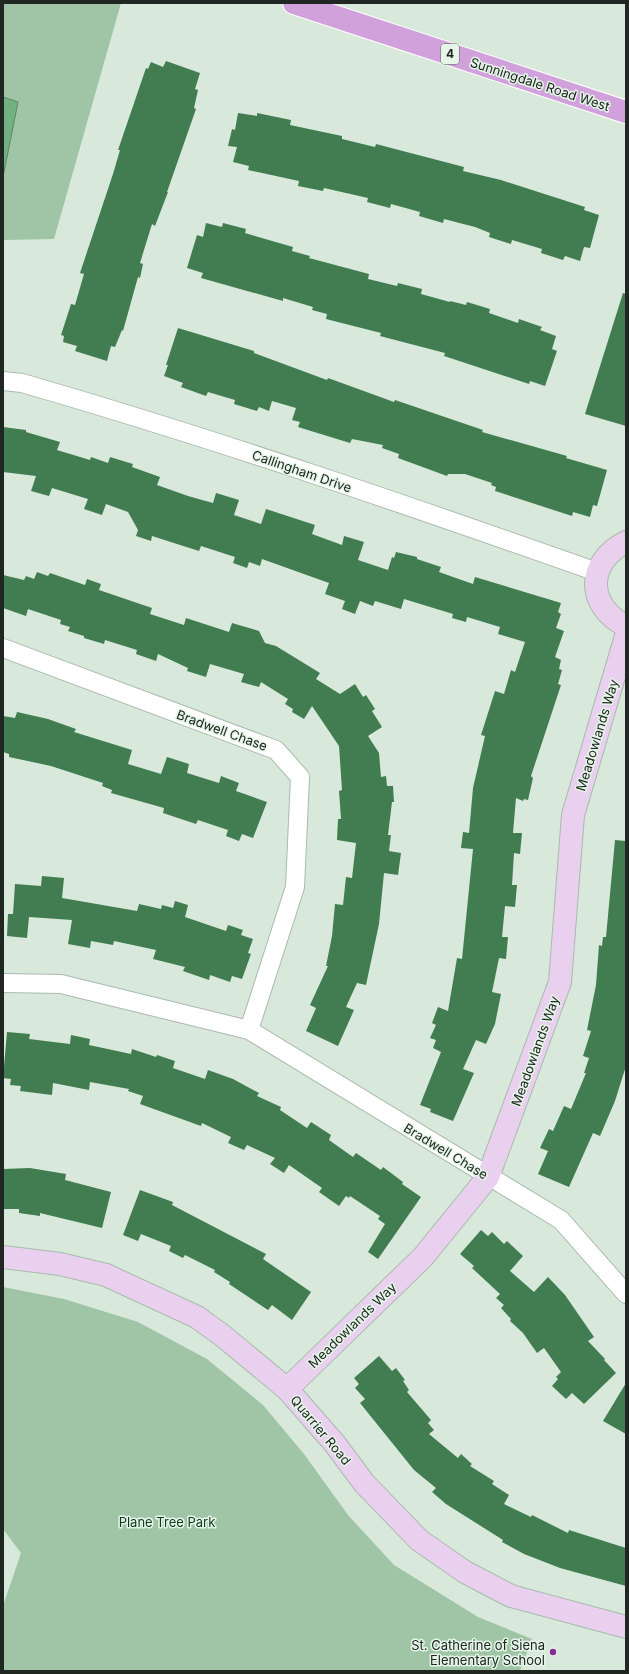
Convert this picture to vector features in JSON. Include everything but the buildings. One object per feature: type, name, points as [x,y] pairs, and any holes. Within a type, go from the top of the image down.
[{"type":"main road","name":"Sunningdale Road West","points":[[294,3],[626,112]]},
{"type":"street","name":"Callingham Drive","points":[[3,381],[22,383],[196,436],[451,521],[597,572]]},
{"type":"street","points":[[626,542],[614,548],[603,559],[597,572],[596,589],[602,606],[613,619],[626,626]]},
{"type":"street","name":"Meadowlands Way","points":[[287,1388],[423,1257],[488,1177],[560,982],[573,816],[626,636]]},
{"type":"street","name":"Bradwell Chase","points":[[3,648],[276,750],[300,778],[295,887],[248,1030]]},
{"type":"street","name":"Bradwell Chase","points":[[3,983],[60,984],[248,1030],[561,1220],[626,1294]]},
{"type":"street","name":"Quarrier Road","points":[[3,1257],[60,1264],[106,1275],[197,1317],[287,1388],[335,1444],[364,1483],[424,1544],[465,1572],[511,1596],[626,1627]]},
{"type":"green space","points":[[3,3],[121,3],[54,239],[3,240]]},
{"type":"green space","name":"Plane Tree Park","points":[[3,1287],[64,1299],[138,1322],[207,1359],[263,1405],[304,1454],[348,1515],[394,1565],[478,1617],[532,1639],[520,1671],[3,1671],[3,1606],[21,1553],[3,1529]]},
{"type":"shaded area","points":[[3,97],[18,102],[3,177]]},
{"type":"place","name":"St. Catherine of Siena Elementary School","points":[[553,1652]]}]
